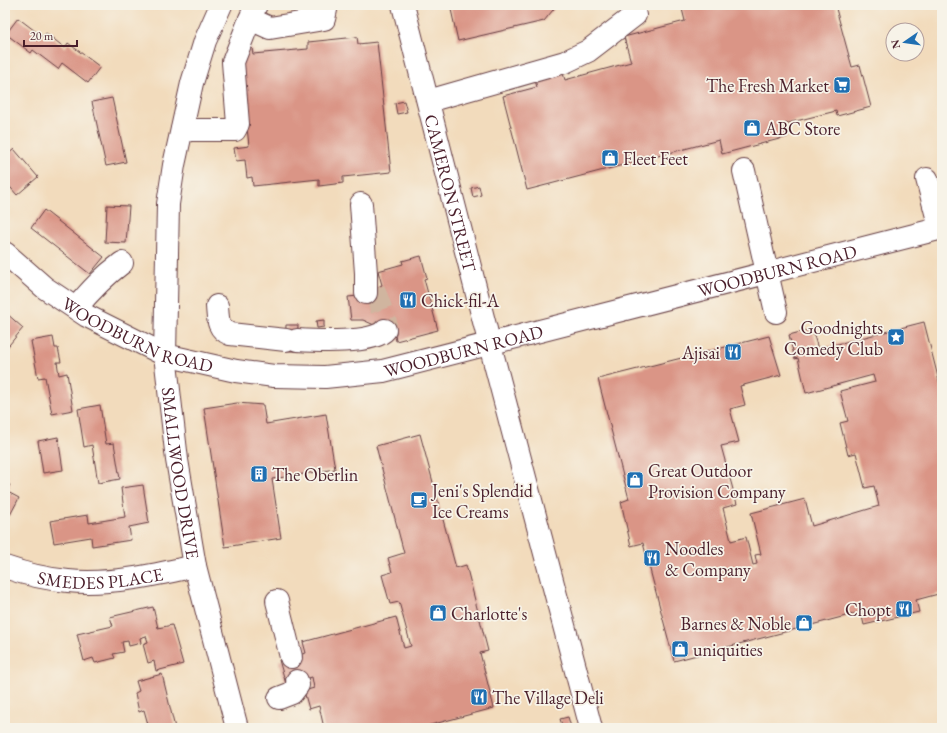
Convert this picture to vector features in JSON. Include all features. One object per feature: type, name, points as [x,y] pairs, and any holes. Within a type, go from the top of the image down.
[{"type":"street","name":"SMALLWOOD DRIVE","points":[[221,5],[205,41],[192,83],[174,165],[168,204],[165,355],[177,460],[195,566],[237,728]]},
{"type":"street","points":[[182,130],[235,130],[238,124],[233,62],[253,12],[270,28],[324,19],[326,5]]},
{"type":"street","name":"CAMERON STREET","points":[[403,5],[490,345],[591,728]]},
{"type":"street","points":[[428,101],[565,62],[588,51],[635,16]]},
{"type":"street","points":[[744,171],[776,312]]},
{"type":"street","points":[[927,179],[941,228]]},
{"type":"street","points":[[360,204],[369,285]]},
{"type":"street","name":"WOODBURN ROAD","points":[[5,254],[45,288],[87,316],[165,355],[243,372],[274,376],[324,377],[383,371],[490,345],[941,228]]},
{"type":"street","points":[[76,308],[95,285],[122,263]]},
{"type":"street","points":[[217,306],[219,324],[224,332],[230,334],[292,340],[351,340],[374,330]]},
{"type":"street","name":"SMEDES PLACE","points":[[5,567],[24,573],[50,578],[88,582],[147,576],[195,566]]},
{"type":"street","points":[[277,601],[291,657]]},
{"type":"street","points":[[279,698],[292,693],[298,685],[297,681]]},
{"type":"building","points":[[5,5],[11,5],[8,12],[5,11]]},
{"type":"building","points":[[450,5],[557,5],[544,21],[458,41]]},
{"type":"building","points":[[681,5],[835,5],[852,67],[860,65],[871,107],[837,116],[836,111],[784,124],[787,137],[722,154],[719,140],[527,190],[503,96],[537,87],[534,77],[562,70],[565,80],[631,62],[624,37],[685,21]]},
{"type":"building","points":[[18,18],[43,37],[46,33],[65,48],[68,43],[100,67],[88,83],[62,63],[58,69],[33,50],[31,53],[6,34]]},
{"type":"building","points":[[357,37],[358,44],[377,42],[391,172],[343,177],[343,183],[319,186],[319,179],[253,186],[252,177],[247,178],[245,160],[236,161],[234,148],[249,146],[239,50],[252,48],[253,54],[308,49],[308,42]]},
{"type":"building","points":[[112,98],[126,162],[106,166],[92,102]]},
{"type":"building","points":[[404,101],[407,112],[397,114],[395,103]]},
{"type":"building","points":[[14,149],[38,177],[17,195],[5,181],[5,157]]},
{"type":"building","points":[[479,186],[481,195],[473,197],[471,188]]},
{"type":"building","points":[[107,205],[129,206],[126,243],[105,242]]},
{"type":"building","points":[[44,210],[104,257],[90,274],[31,228]]},
{"type":"building","name":"Chick-fil-A","points":[[421,256],[427,278],[424,279],[438,330],[396,341],[395,335],[372,324],[363,320],[351,320],[348,297],[358,296],[382,285],[378,271],[403,264],[402,261]]},
{"type":"building","points":[[5,312],[23,328],[5,350]]},
{"type":"building","points":[[324,320],[324,327],[317,328],[316,321]]},
{"type":"building","points":[[924,322],[942,393],[942,593],[916,600],[919,612],[864,625],[861,612],[674,661],[643,543],[631,546],[621,502],[629,499],[598,379],[769,336],[781,375],[740,386],[745,405],[730,409],[739,442],[721,446],[737,504],[723,508],[731,541],[746,537],[753,565],[757,564],[755,555],[761,554],[751,513],[805,499],[812,526],[879,506],[874,486],[865,488],[856,453],[848,455],[840,423],[848,421],[840,391],[875,382],[873,375],[806,393],[798,358],[795,359],[789,335],[812,329],[818,349]]},
{"type":"building","points":[[286,325],[298,325],[297,351],[285,351]]},
{"type":"building","points":[[53,337],[55,348],[58,348],[61,362],[57,362],[59,375],[67,373],[73,410],[52,414],[45,377],[38,378],[31,341]]},
{"type":"building","name":"The Oberlin","points":[[237,403],[263,405],[266,424],[326,414],[335,469],[272,479],[281,538],[225,547],[204,408]]},
{"type":"building","points":[[100,405],[106,444],[114,443],[120,479],[98,483],[92,445],[84,447],[78,409]]},
{"type":"building","points":[[420,434],[456,568],[466,565],[488,651],[480,653],[494,708],[419,728],[324,728],[319,706],[309,709],[304,691],[314,688],[312,677],[286,684],[279,660],[306,653],[303,642],[396,617],[404,648],[411,646],[399,602],[390,604],[382,575],[392,572],[388,558],[404,553],[376,446]]},
{"type":"building","points":[[58,437],[63,470],[43,473],[38,441]]},
{"type":"building","points":[[5,482],[10,485],[6,491],[19,498],[10,515],[5,512]]},
{"type":"building","points":[[143,485],[149,523],[129,527],[131,540],[92,546],[91,537],[54,543],[50,521],[88,515],[89,523],[125,517],[121,488]]},
{"type":"building","points":[[153,607],[158,628],[172,625],[183,664],[156,671],[154,661],[148,663],[143,644],[148,642],[146,636],[140,638],[141,643],[129,646],[128,641],[122,642],[124,652],[113,654],[115,658],[95,663],[93,658],[84,661],[77,634],[113,626],[110,617]]},
{"type":"building","points":[[162,674],[175,728],[149,728],[144,710],[139,712],[135,693],[139,691],[136,681]]},
{"type":"building","points":[[568,717],[571,727],[563,728],[560,719]]},
{"type":"tunnel","points":[[374,289],[386,322],[385,330]]},
{"type":"place","name":"The Fresh Market","points":[[842,85]]},
{"type":"place","name":"ABC Store","points":[[752,128]]},
{"type":"place","name":"Fleet Feet","points":[[610,158]]},
{"type":"place","name":"Chick-fil-A","points":[[408,300]]},
{"type":"place","name":"Goodnights Comedy Club","points":[[896,337]]},
{"type":"place","name":"Ajisai","points":[[733,352]]},
{"type":"place","name":"The Oberlin","points":[[259,474]]},
{"type":"place","name":"Great Outdoor Provision Company","points":[[635,480]]},
{"type":"place","name":"Jeni's Splendid Ice Creams","points":[[419,500]]},
{"type":"place","name":"Noodles & Company","points":[[652,558]]},
{"type":"place","name":"Chopt","points":[[904,609]]},
{"type":"place","name":"Charlotte's","points":[[438,613]]},
{"type":"place","name":"Barnes & Noble","points":[[804,623]]},
{"type":"place","name":"uniquities","points":[[680,649]]},
{"type":"place","name":"The Village Deli","points":[[479,697]]}]
